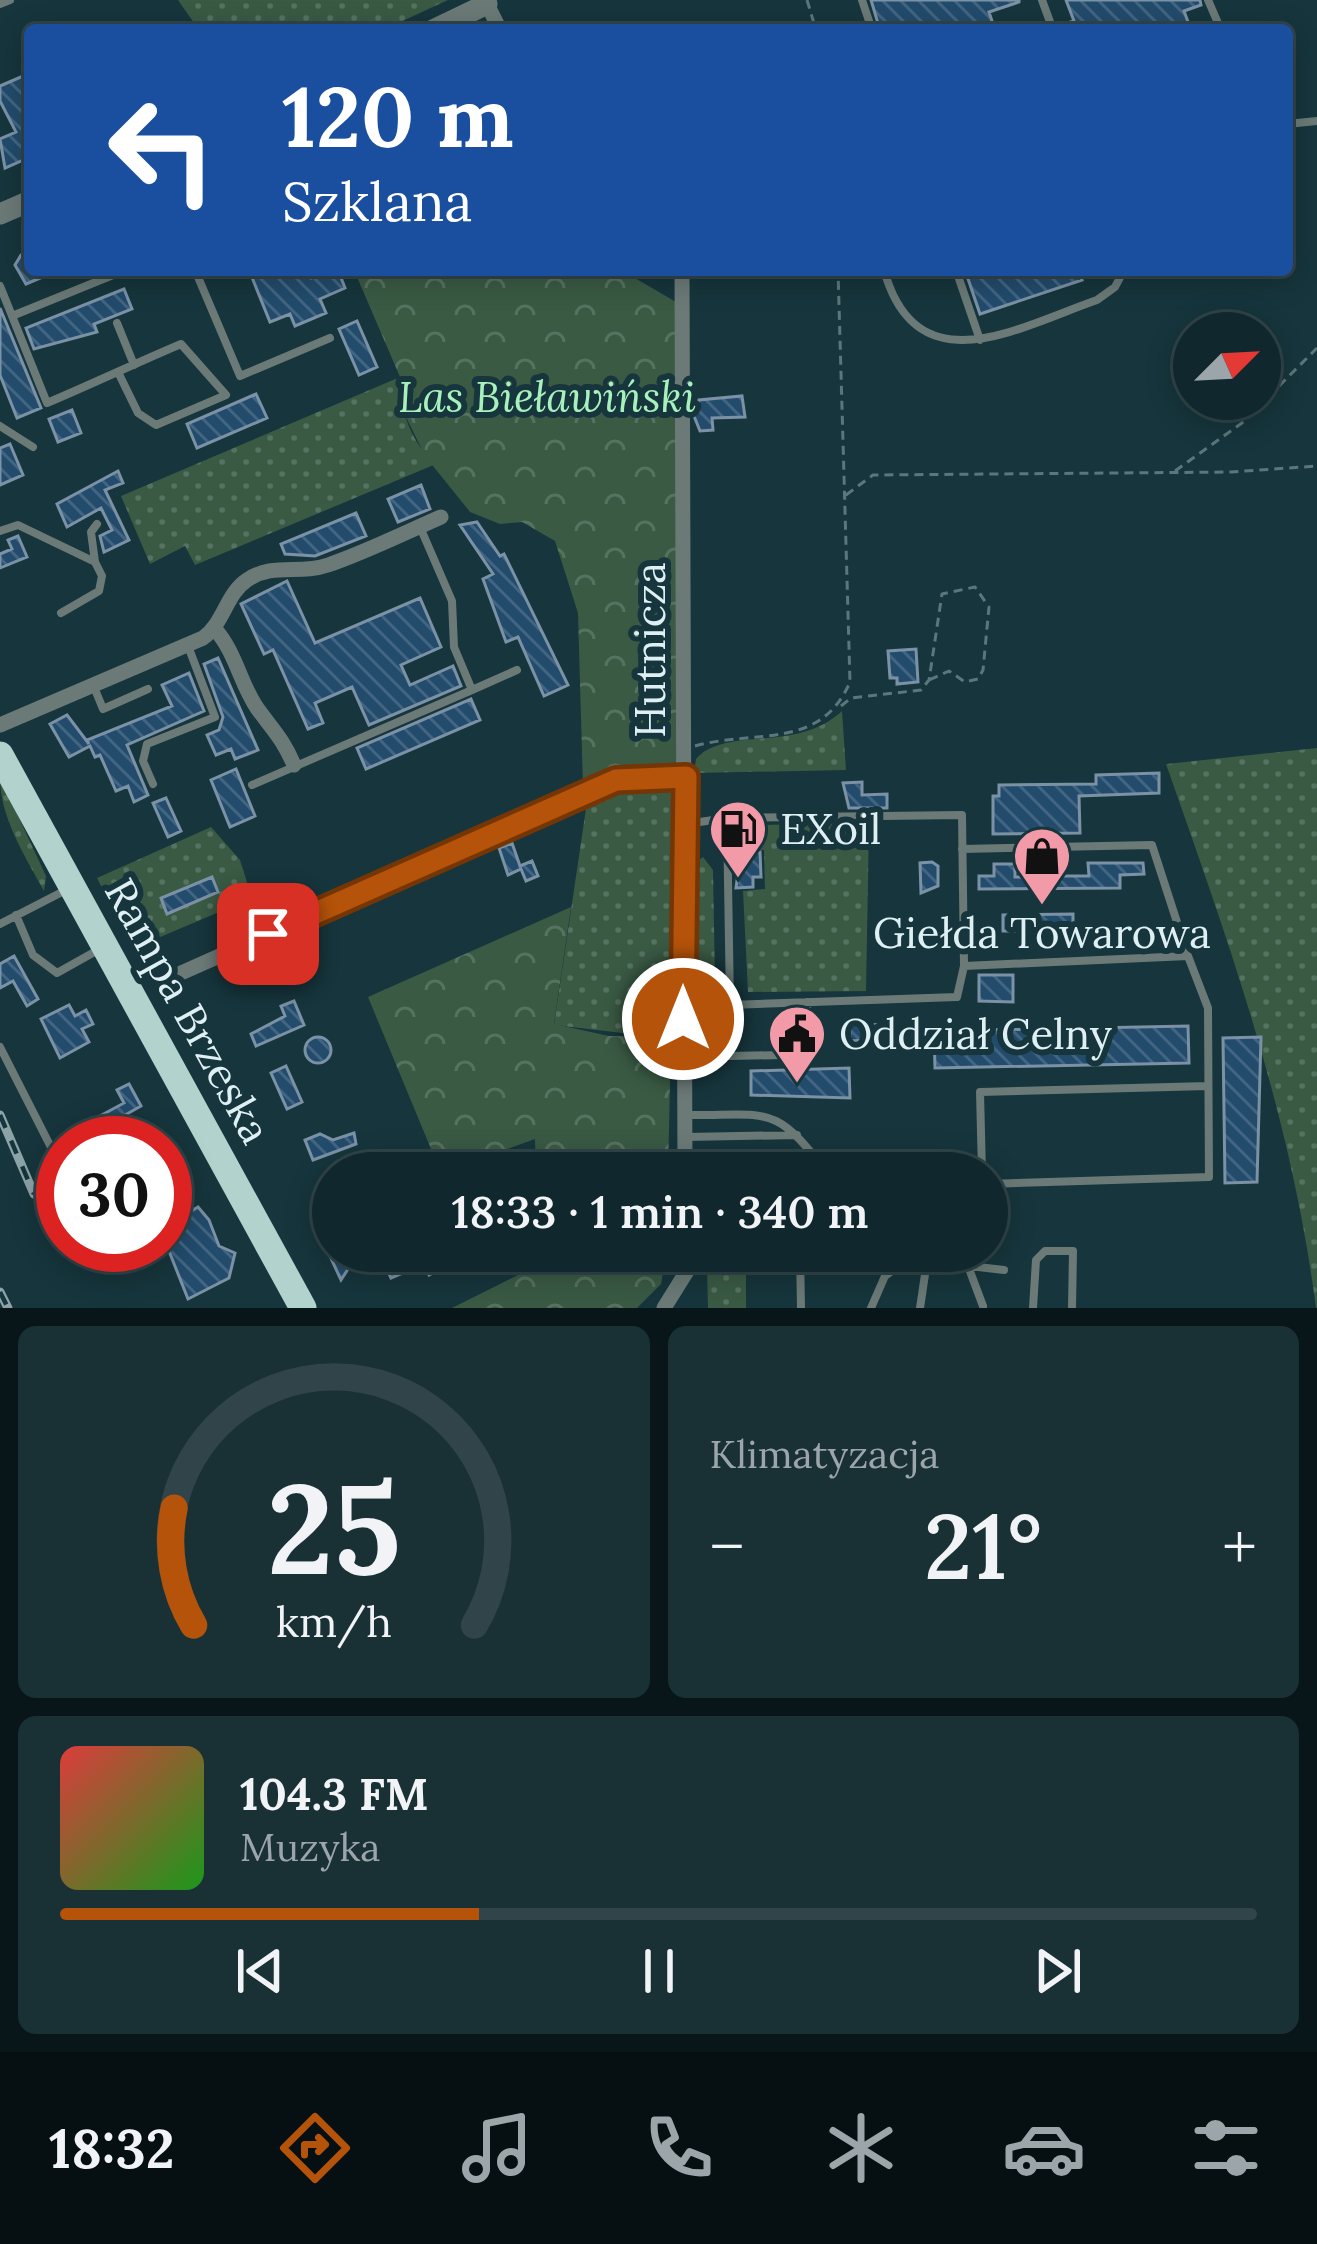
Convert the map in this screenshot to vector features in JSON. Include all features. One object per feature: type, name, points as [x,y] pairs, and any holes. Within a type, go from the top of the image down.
[{"type":"highway","name":"Rampa Brzeska","points":[[0,755],[303,1308]]},
{"type":"street","points":[[444,24],[486,2]]},
{"type":"street","name":"Hutnicza","points":[[682,276],[687,748],[684,1152]]},
{"type":"street","points":[[0,725],[215,629],[238,587],[250,577],[272,567],[301,571],[328,565],[441,517]]},
{"type":"street","points":[[215,629],[230,646],[258,709],[280,731],[295,765]]},
{"type":"street","points":[[181,973],[616,780],[686,777]]},
{"type":"street","points":[[668,1308],[686,1272]]},
{"type":"lane","points":[[0,4],[10,0]]},
{"type":"lane","points":[[12,316],[111,276]]},
{"type":"lane","points":[[198,276],[240,376],[330,338]]},
{"type":"lane","points":[[888,276],[921,331],[942,341],[980,340],[1097,300],[1115,287],[1121,276]]},
{"type":"lane","points":[[958,276],[980,340]]},
{"type":"lane","points":[[0,286],[47,404],[118,372],[181,344],[226,395],[156,425],[138,413],[118,372]]},
{"type":"lane","points":[[117,323],[134,365]]},
{"type":"lane","points":[[0,426],[33,447]]},
{"type":"lane","points":[[61,614],[99,591],[101,576],[91,532],[97,524]]},
{"type":"lane","points":[[0,531],[18,525],[95,562]]},
{"type":"lane","points":[[420,526],[452,601],[454,647],[472,690]]},
{"type":"lane","points":[[153,784],[143,761],[146,744],[215,717],[187,645]]},
{"type":"lane","points":[[252,785],[517,670]]},
{"type":"lane","points":[[93,686],[103,709],[148,689]]},
{"type":"lane","points":[[683,825],[727,818],[962,814],[964,966],[957,997],[730,1005],[683,1019]]},
{"type":"lane","points":[[727,818],[730,1005]]},
{"type":"lane","points":[[962,850],[1152,845],[1208,1008],[1209,1178],[1008,1183]]},
{"type":"lane","points":[[0,924],[72,887]]},
{"type":"lane","points":[[16,915],[33,955],[57,973],[104,945]]},
{"type":"lane","points":[[964,966],[1188,956]]},
{"type":"lane","points":[[807,1002],[808,1058]]},
{"type":"lane","points":[[0,1047],[36,1118]]},
{"type":"lane","points":[[683,1057],[782,1055]]},
{"type":"lane","points":[[981,1152],[980,1092],[1208,1086]]},
{"type":"lane","points":[[684,1115],[774,1116],[812,1152]]},
{"type":"lane","points":[[684,1137],[800,1136]]},
{"type":"lane","points":[[1033,1308],[1036,1260],[1045,1251],[1073,1251],[1072,1308]]},
{"type":"lane","points":[[800,1272],[801,1308]]},
{"type":"lane","points":[[872,1308],[890,1272]]},
{"type":"lane","points":[[920,1308],[925,1272]]},
{"type":"lane","points":[[970,1272],[983,1306]]},
{"type":"path","points":[[838,276],[850,682],[839,707]]},
{"type":"path","points":[[1174,472],[1242,422],[1317,348]]},
{"type":"path","points":[[844,496],[873,475],[1317,466]]},
{"type":"path","points":[[687,748],[815,726],[851,698],[921,690],[929,680],[949,671],[965,682],[978,679],[989,607],[975,587],[943,594],[929,680]]},
{"type":"green space","points":[[178,0],[448,0],[396,24],[195,24]]},
{"type":"green space","name":"Las Bieławiński","points":[[357,276],[631,276],[676,302],[680,767],[631,769],[583,787],[578,613],[555,541],[522,522],[500,524],[470,512],[425,456],[403,411],[400,377]]},
{"type":"green space","points":[[400,377],[408,425],[436,464],[195,565],[185,546],[150,564],[121,496]]},
{"type":"green space","points":[[842,711],[846,770],[694,773],[696,759],[709,749],[804,732]]},
{"type":"green space","points":[[1317,748],[1316,1308],[1291,1167],[1256,1032],[1166,764]]},
{"type":"green space","points":[[0,777],[46,876],[44,891],[9,822]]},
{"type":"green space","points":[[624,783],[675,784],[671,1037],[666,1038],[554,1025],[587,802]]},
{"type":"green space","points":[[869,823],[866,991],[748,992],[743,891],[765,889],[764,850],[741,850],[748,832],[763,825]]},
{"type":"green space","points":[[211,827],[240,860],[252,898],[132,949],[97,878]]},
{"type":"green space","points":[[703,857],[713,870],[715,982],[708,999],[692,1006],[690,867]]},
{"type":"green space","points":[[571,907],[554,1024],[609,1036],[671,1037],[668,1152],[535,1152],[535,1139],[499,1152],[432,1152],[368,997]]},
{"type":"green space","points":[[524,1272],[663,1272],[661,1284],[637,1308],[452,1308]]},
{"type":"green space","points":[[707,1272],[746,1272],[746,1308],[708,1308]]},
{"type":"building","points":[[871,0],[1019,0],[989,12],[993,24],[878,24]]},
{"type":"building","points":[[1066,0],[1200,0],[1201,5],[1184,11],[1189,24],[1064,24],[1074,21]]},
{"type":"building","points":[[24,76],[24,160],[5,168],[0,139],[16,132],[0,101],[0,86]]},
{"type":"building","points":[[24,255],[24,276],[45,276],[26,284],[15,265]]},
{"type":"building","points":[[251,276],[340,276],[345,288],[320,299],[326,313],[295,326],[290,314],[270,322]]},
{"type":"building","points":[[967,276],[1080,276],[1082,280],[980,314]]},
{"type":"building","points":[[124,289],[132,309],[94,324],[97,332],[34,349],[26,328]]},
{"type":"building","points":[[0,308],[41,408],[17,418],[0,375]]},
{"type":"building","points":[[357,321],[377,367],[359,375],[339,329]]},
{"type":"building","points":[[256,394],[267,418],[197,448],[187,424]]},
{"type":"building","points":[[742,396],[745,417],[712,418],[713,430],[700,431],[694,416],[699,400]]},
{"type":"building","points":[[72,410],[81,433],[58,442],[49,419]]},
{"type":"building","points":[[10,444],[23,475],[0,485],[0,448]]},
{"type":"building","points":[[118,471],[123,483],[105,490],[129,540],[104,552],[100,536],[112,530],[101,508],[67,527],[57,504]]},
{"type":"building","points":[[421,485],[430,509],[398,522],[388,499]]},
{"type":"building","points":[[356,513],[366,536],[315,556],[285,554],[281,544]]},
{"type":"building","points":[[477,522],[500,556],[504,554],[568,685],[544,696],[518,637],[506,642],[483,579],[493,574],[460,525]]},
{"type":"building","points":[[18,536],[27,557],[0,568],[0,554],[12,549],[8,540]]},
{"type":"building","points":[[287,581],[315,643],[420,598],[441,647],[401,665],[410,685],[453,666],[461,686],[369,725],[352,687],[315,703],[323,723],[308,729],[273,650],[264,654],[241,604]]},
{"type":"building","points":[[916,649],[918,682],[897,684],[897,678],[890,678],[888,651]]},
{"type":"building","points":[[218,658],[258,750],[235,759],[231,749],[216,755],[207,735],[219,730],[223,717],[204,664]]},
{"type":"building","points":[[189,673],[204,711],[127,745],[148,795],[134,802],[128,786],[116,791],[100,755],[95,757],[90,746],[69,757],[50,724],[67,715],[89,744],[87,740],[172,706],[162,685]]},
{"type":"building","points":[[471,699],[480,720],[366,769],[357,748]]},
{"type":"building","points":[[236,769],[255,816],[230,827],[211,780]]},
{"type":"building","points":[[1159,773],[1159,793],[1079,796],[1080,833],[993,834],[993,796],[999,796],[999,785],[1096,784],[1096,775]]},
{"type":"building","points":[[862,782],[862,795],[887,794],[887,808],[849,808],[843,783]]},
{"type":"building","points":[[166,798],[181,831],[168,837],[153,803]]},
{"type":"building","points":[[512,843],[520,866],[532,861],[538,876],[526,881],[521,869],[508,875],[499,848]]},
{"type":"building","points":[[741,852],[760,852],[761,877],[753,877],[753,887],[736,888]]},
{"type":"building","points":[[920,863],[938,866],[938,886],[921,893]]},
{"type":"building","points":[[1088,863],[1143,863],[1144,874],[1120,875],[1120,888],[979,889],[979,876],[994,876],[994,864],[1015,864],[1015,877],[1040,877],[1040,864],[1058,864],[1059,876],[1089,876]]},
{"type":"building","points":[[212,877],[218,892],[167,914],[161,898]]},
{"type":"building","points":[[1073,914],[1073,931],[1003,931],[1003,915]]},
{"type":"building","points":[[14,956],[38,999],[27,1006],[13,981],[0,988],[0,964]]},
{"type":"building","points":[[979,975],[1013,975],[1013,1002],[979,1001]]},
{"type":"building","points":[[294,1001],[304,1025],[256,1046],[251,1034],[285,1016],[281,1006]]},
{"type":"building","points":[[69,1005],[75,1016],[86,1010],[93,1024],[82,1029],[89,1042],[60,1058],[41,1019]]},
{"type":"building","points":[[850,1023],[895,1026],[895,1038],[850,1041]]},
{"type":"building","points":[[1188,1026],[1189,1063],[935,1068],[934,1031]]},
{"type":"building","points":[[318,1037],[331,1050],[318,1063],[305,1050]]},
{"type":"building","points":[[1261,1037],[1257,1182],[1225,1183],[1223,1038]]},
{"type":"building","points":[[286,1066],[302,1102],[287,1109],[271,1073]]},
{"type":"building","name":"Oddział Celny","points":[[849,1068],[850,1098],[751,1095],[751,1071]]},
{"type":"building","points":[[129,1084],[141,1106],[123,1116],[100,1116],[124,1103],[117,1090]]},
{"type":"building","points":[[354,1133],[356,1144],[334,1152],[312,1152],[312,1158],[305,1140],[320,1134],[333,1140]]},
{"type":"building","points":[[198,1207],[219,1246],[235,1253],[229,1278],[188,1299],[177,1272],[192,1272],[192,1208]]},
{"type":"railway","points":[[0,1115],[34,1194]]},
{"type":"railway","points":[[0,1292],[8,1308]]},
{"type":"place","name":"EXoil","points":[[738,880]]},
{"type":"place","name":"Giełda Towarowa","points":[[1042,907]]},
{"type":"place","name":"Oddział Celny","points":[[797,1085]]},
{"type":"route","points":[[268,934],[616,780],[686,777],[683,1019]]}]
